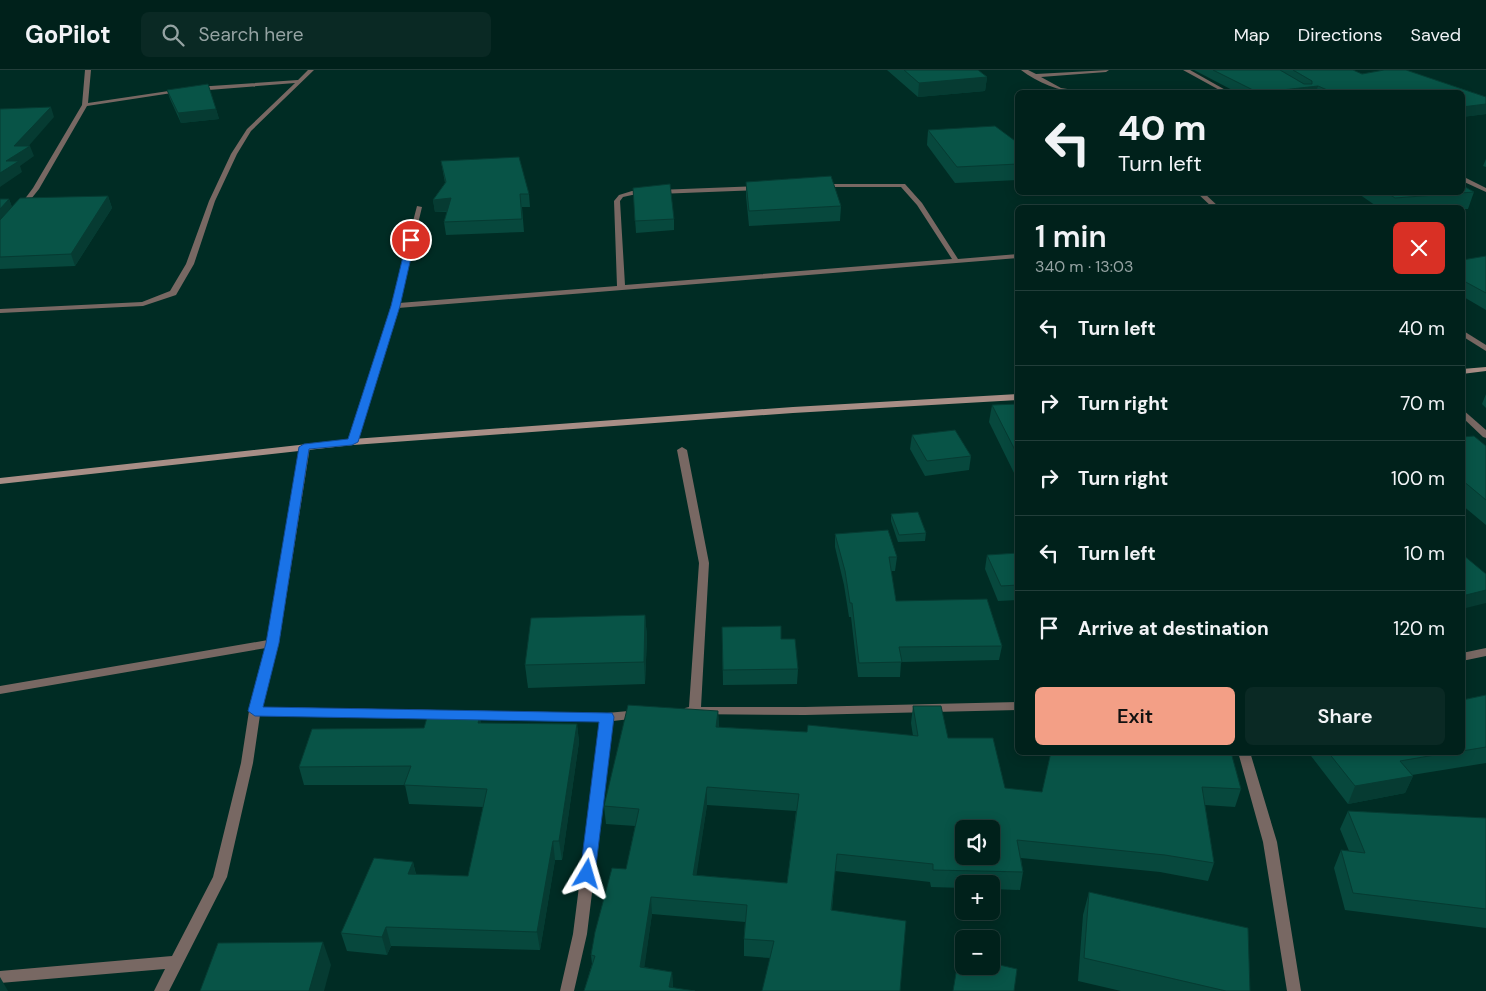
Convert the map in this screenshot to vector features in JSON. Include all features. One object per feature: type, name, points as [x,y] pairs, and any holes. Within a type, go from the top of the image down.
[{"type":"main road","points":[[1465,372],[1486,369]]},
{"type":"main road","points":[[0,481],[352,442],[792,410],[1015,397]]},
{"type":"street","points":[[18,211],[36,189],[85,104],[88,70]]},
{"type":"street","points":[[0,311],[143,304],[173,293],[190,264],[212,201],[234,154],[249,130],[311,70]]},
{"type":"street","points":[[1024,70],[1058,90]]},
{"type":"street","points":[[1033,76],[1073,71],[1106,70]]},
{"type":"street","points":[[1186,70],[1222,90]]},
{"type":"street","points":[[85,104],[210,87],[300,81]]},
{"type":"street","points":[[1465,180],[1486,190]]},
{"type":"street","points":[[815,187],[903,185],[920,204],[957,262]]},
{"type":"street","points":[[621,288],[616,218],[616,201],[621,196],[632,193],[766,188]]},
{"type":"street","points":[[1202,195],[1214,205]]},
{"type":"street","points":[[352,442],[396,306],[419,207]]},
{"type":"street","points":[[396,306],[1015,256]]},
{"type":"street","points":[[1465,334],[1486,349]]},
{"type":"street","points":[[1465,415],[1486,435]]},
{"type":"street","points":[[161,991],[220,877],[247,763],[255,711],[273,643],[304,447]]},
{"type":"street","points":[[682,450],[704,563],[696,710]]},
{"type":"street","points":[[0,690],[273,643]]},
{"type":"street","points":[[1465,656],[1486,652]]},
{"type":"street","points":[[676,712],[696,710],[805,711],[1015,706]]},
{"type":"street","points":[[255,711],[607,717],[656,713]]},
{"type":"street","points":[[567,991],[580,934],[607,717]]},
{"type":"street","points":[[1245,755],[1270,842],[1294,991]]},
{"type":"street","points":[[0,977],[177,962]]},
{"type":"building","points":[[904,70],[978,70],[987,77],[919,83]]},
{"type":"building","points":[[1213,70],[1280,70],[1304,84],[1312,84],[1312,81],[1293,70],[1353,70],[1362,74],[1384,70],[1406,70],[1486,97],[1486,104],[1465,107],[1465,90],[1327,90],[1318,86],[1282,90],[1253,90]]},
{"type":"building","points":[[208,84],[216,109],[178,113],[167,90]]},
{"type":"building","points":[[51,107],[14,146],[30,146],[6,161],[19,161],[0,173],[0,109]]},
{"type":"building","points":[[995,126],[1015,141],[1015,164],[957,167],[928,130]]},
{"type":"building","points":[[519,157],[529,194],[520,194],[522,219],[444,222],[451,198],[433,200],[446,182],[441,161]]},
{"type":"building","points":[[831,176],[841,206],[749,211],[746,182]]},
{"type":"building","points":[[670,184],[674,219],[635,221],[633,188]]},
{"type":"building","points":[[1465,187],[1474,192],[1465,193]]},
{"type":"building","points":[[1390,195],[1434,195],[1395,198]]},
{"type":"building","points":[[108,196],[71,254],[0,257],[0,220],[20,198]]},
{"type":"building","points":[[0,199],[9,199],[0,209]]},
{"type":"building","points":[[1486,256],[1486,293],[1465,282],[1465,260]]},
{"type":"building","points":[[1015,404],[1015,450],[992,405]]},
{"type":"building","points":[[955,430],[971,456],[927,461],[912,435]]},
{"type":"building","points":[[1474,436],[1486,446],[1486,500],[1465,482],[1465,437]]},
{"type":"building","points":[[918,512],[926,533],[899,535],[891,514]]},
{"type":"building","points":[[888,530],[897,557],[889,557],[896,601],[987,599],[1002,646],[899,647],[902,662],[859,663],[852,603],[850,603],[845,571],[835,534]]},
{"type":"building","points":[[1015,553],[1015,585],[1001,586],[987,555]]},
{"type":"building","points":[[1465,556],[1486,574],[1486,590],[1465,595]]},
{"type":"building","points":[[645,615],[644,662],[525,665],[531,618]]},
{"type":"building","points":[[781,626],[781,639],[795,639],[798,669],[723,670],[722,627]]},
{"type":"building","points":[[1486,695],[1486,747],[1465,750],[1465,699]]},
{"type":"building","points":[[628,705],[718,711],[716,727],[807,732],[808,725],[918,736],[913,706],[941,706],[948,738],[993,738],[1005,788],[1042,792],[1050,755],[1232,755],[1241,789],[1202,787],[1214,863],[1165,855],[1017,840],[1023,872],[933,870],[933,864],[837,854],[831,910],[906,921],[900,991],[762,991],[774,941],[744,939],[747,905],[651,897],[640,967],[672,972],[669,987],[695,991],[584,991],[595,956],[591,955],[595,932],[612,868],[626,869],[639,809],[604,806]],"holes":[[[707,787],[799,794],[787,883],[693,875]]]},
{"type":"building","points":[[428,714],[480,716],[478,723],[577,724],[559,841],[553,841],[537,932],[386,927],[382,937],[341,933],[374,858],[413,862],[408,874],[468,876],[487,789],[404,785],[411,766],[299,767],[312,729],[424,728]]},
{"type":"building","points":[[1330,755],[1435,755],[1400,761],[1413,776],[1355,786]]},
{"type":"building","points":[[1348,811],[1486,818],[1486,909],[1353,893],[1341,850],[1365,853]]},
{"type":"building","points":[[1089,892],[1248,928],[1250,991],[1226,991],[1084,958]]},
{"type":"building","points":[[323,942],[309,991],[200,991],[218,943]]},
{"type":"building","points":[[1000,965],[1017,969],[1014,991],[953,991],[956,975],[1000,975]]},
{"type":"route","points":[[411,240],[396,306],[352,442],[304,447],[281,581],[273,643],[255,711],[607,717],[587,874]]}]
